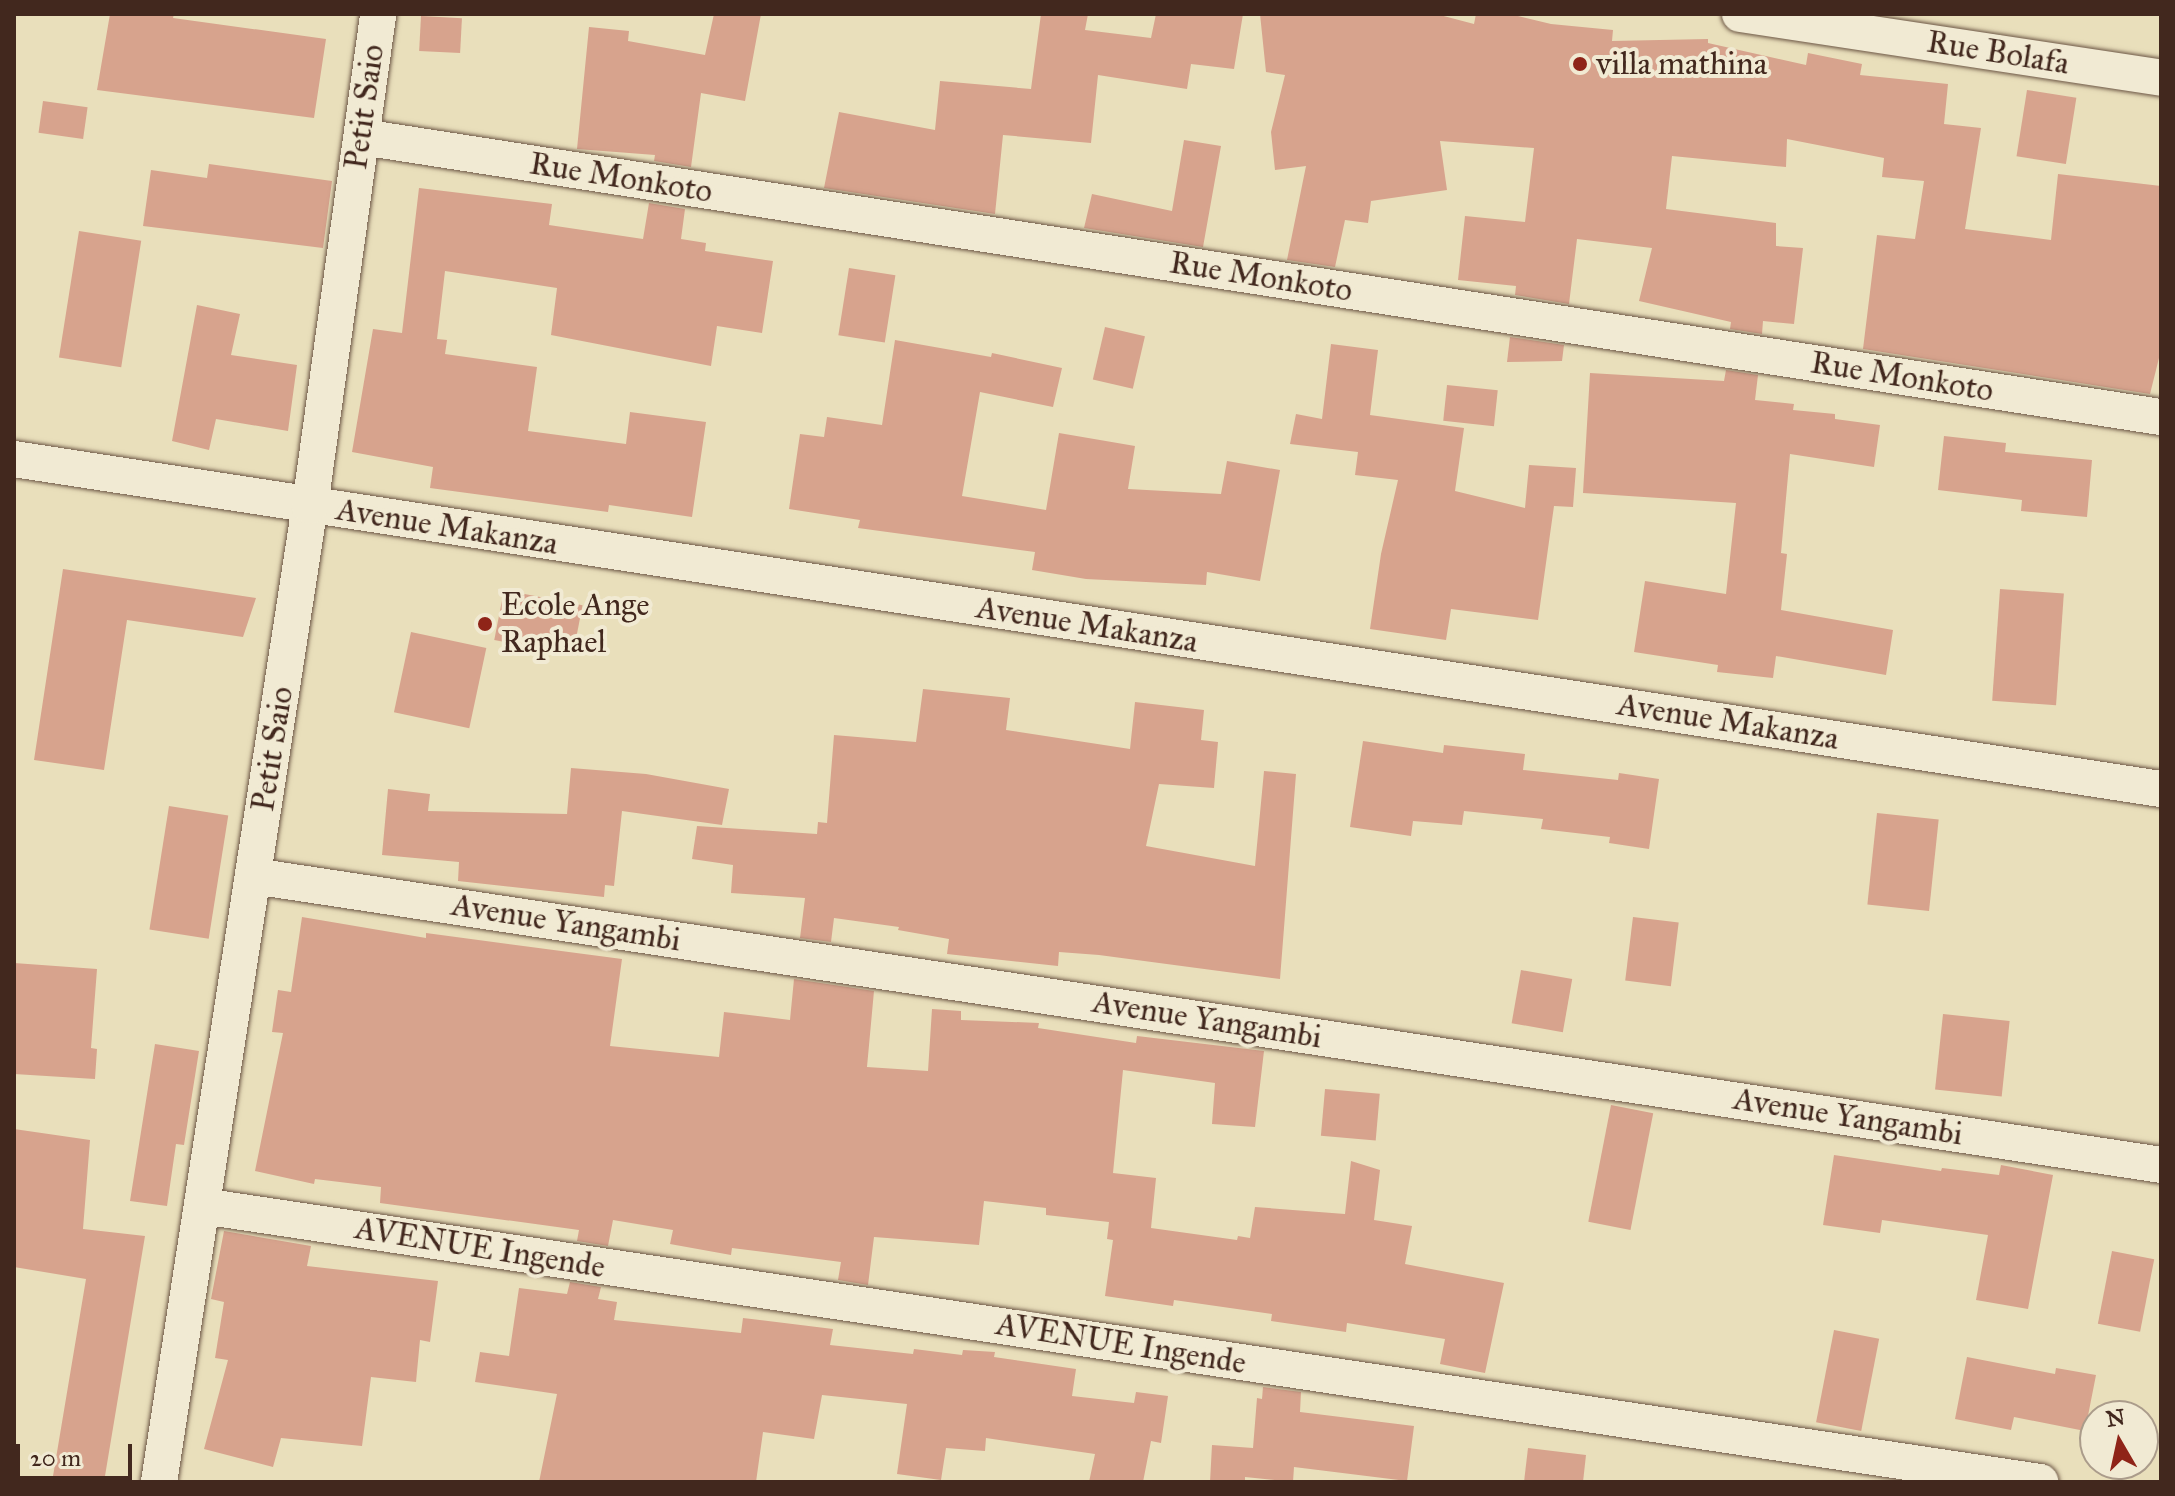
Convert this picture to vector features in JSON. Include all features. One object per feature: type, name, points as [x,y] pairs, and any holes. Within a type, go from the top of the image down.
[{"type":"street","name":"Petit Saio","points":[[159,1482],[310,506],[378,14]]},
{"type":"street","name":"Rue Bolafa","points":[[1740,14],[2161,78]]},
{"type":"street","name":"Rue Monkoto","points":[[362,137],[2161,417]]},
{"type":"street","name":"Avenue Makanza","points":[[14,459],[2161,789]]},
{"type":"street","name":"Avenue Yangambi","points":[[253,876],[2161,1165]]},
{"type":"street","name":"AVENUE Ingende","points":[[202,1206],[2040,1482]]},
{"type":"building","points":[[110,14],[174,14],[173,18],[326,39],[314,118],[97,90]]},
{"type":"building","points":[[714,14],[761,14],[745,101],[701,93],[691,167],[654,161],[655,155],[577,149],[589,27],[629,31],[628,41],[705,55]]},
{"type":"building","points":[[1041,14],[1088,14],[1085,30],[1151,38],[1156,14],[1243,14],[1234,69],[1191,64],[1187,89],[1098,75],[1091,143],[1003,135],[995,214],[824,188],[839,112],[935,130],[940,81],[1031,89]]},
{"type":"building","points":[[1260,14],[1436,14],[1474,24],[1476,14],[1510,14],[1551,24],[1613,30],[1612,41],[1708,39],[1708,43],[1806,65],[1808,53],[1862,64],[1860,75],[1948,84],[1944,124],[1981,128],[1965,229],[2051,240],[2058,174],[2161,186],[2161,350],[2150,394],[1863,349],[1877,235],[1915,239],[1924,181],[1882,177],[1884,158],[1787,139],[1786,167],[1672,156],[1666,209],[1776,223],[1776,246],[1803,248],[1794,324],[1763,321],[1762,334],[1730,329],[1731,322],[1639,301],[1652,248],[1577,239],[1569,304],[1515,295],[1516,286],[1458,280],[1465,216],[1525,222],[1534,148],[1440,141],[1447,190],[1371,201],[1368,223],[1345,220],[1335,267],[1287,260],[1306,166],[1275,170],[1271,132],[1285,75],[1266,72]]},
{"type":"building","points":[[421,16],[462,18],[460,53],[419,51]]},
{"type":"building","points":[[2027,90],[2076,98],[2066,164],[2017,156]]},
{"type":"building","points":[[43,101],[88,107],[83,139],[39,133]]},
{"type":"building","points":[[1184,140],[1221,146],[1203,247],[1084,228],[1092,194],[1172,211]]},
{"type":"building","points":[[209,164],[332,181],[323,248],[143,226],[151,170],[207,178]]},
{"type":"building","points":[[419,188],[552,204],[549,225],[643,239],[649,203],[685,209],[681,239],[706,243],[705,251],[773,261],[762,333],[717,326],[711,366],[551,335],[557,288],[445,271],[437,339],[447,340],[445,354],[537,367],[528,431],[626,444],[630,412],[706,422],[692,517],[609,505],[608,512],[430,488],[433,467],[352,452],[373,329],[402,333]]},
{"type":"building","points":[[79,231],[141,241],[121,367],[59,357]]},
{"type":"building","points":[[849,268],[895,275],[885,343],[838,335]]},
{"type":"building","points":[[197,305],[240,314],[231,355],[297,365],[288,431],[216,419],[209,450],[172,441]]},
{"type":"building","points":[[1105,327],[1145,336],[1133,389],[1093,380]]},
{"type":"building","points":[[1510,337],[1564,345],[1562,361],[1507,362]]},
{"type":"building","points":[[895,340],[991,357],[992,353],[1062,368],[1053,407],[980,392],[962,496],[1046,510],[1059,433],[1135,446],[1128,489],[1221,494],[1227,461],[1280,470],[1260,581],[1207,572],[1206,585],[1086,579],[1032,570],[1035,552],[858,528],[860,520],[789,509],[800,434],[824,437],[827,417],[882,425]]},
{"type":"building","points":[[1331,344],[1378,350],[1370,415],[1464,428],[1455,491],[1525,508],[1529,465],[1576,468],[1573,507],[1554,506],[1538,620],[1451,609],[1446,640],[1370,629],[1381,554],[1398,480],[1355,475],[1358,452],[1290,444],[1296,414],[1322,419]]},
{"type":"building","points":[[1726,370],[1758,375],[1755,400],[1794,404],[1793,410],[1835,414],[1835,419],[1880,425],[1874,467],[1790,454],[1781,553],[1787,554],[1781,610],[1893,630],[1886,675],[1776,656],[1773,678],[1717,672],[1718,665],[1634,652],[1645,581],[1726,594],[1736,503],[1583,493],[1590,373],[1724,381]]},
{"type":"building","points":[[1447,385],[1498,390],[1494,426],[1443,421]]},
{"type":"building","points":[[1944,436],[2006,443],[2005,452],[2092,460],[2087,517],[2021,511],[2022,500],[1938,490]]},
{"type":"building","points":[[63,569],[256,598],[243,637],[127,620],[104,770],[34,760]]},
{"type":"building","points":[[2000,589],[2064,593],[2056,705],[1992,701]]},
{"type":"building","points":[[504,590],[583,605],[573,655],[494,640]]},
{"type":"building","points":[[411,632],[486,648],[469,728],[394,712]]},
{"type":"building","points":[[923,689],[1010,698],[1006,730],[1130,749],[1135,702],[1204,710],[1201,740],[1218,742],[1214,788],[1159,784],[1146,846],[1255,866],[1264,771],[1296,774],[1280,979],[1099,955],[1059,952],[1058,966],[947,954],[949,939],[898,930],[899,927],[834,918],[831,942],[800,938],[805,898],[731,893],[733,865],[692,859],[697,826],[817,834],[818,822],[827,823],[834,735],[916,742]]},
{"type":"building","points":[[1363,741],[1443,753],[1444,745],[1525,754],[1523,770],[1618,780],[1619,773],[1659,779],[1649,849],[1609,843],[1610,837],[1541,829],[1543,819],[1464,811],[1462,825],[1413,821],[1411,836],[1350,827]]},
{"type":"building","points":[[571,768],[646,774],[729,789],[722,825],[622,811],[614,886],[605,885],[604,897],[458,881],[459,862],[382,855],[388,789],[430,794],[428,811],[567,814]]},
{"type":"building","points":[[169,806],[228,815],[209,939],[149,929]]},
{"type":"building","points":[[1877,813],[1939,819],[1929,911],[1867,904]]},
{"type":"building","points":[[302,917],[426,938],[426,933],[622,959],[610,1046],[719,1057],[724,1012],[790,1020],[794,979],[874,991],[867,1067],[928,1071],[932,1009],[961,1011],[961,1020],[1039,1023],[1038,1028],[1136,1043],[1137,1036],[1264,1051],[1255,1127],[1212,1124],[1215,1083],[1123,1070],[1113,1173],[1156,1178],[1151,1228],[1237,1240],[1238,1236],[1250,1238],[1255,1207],[1345,1214],[1351,1161],[1380,1170],[1374,1220],[1412,1226],[1405,1264],[1504,1283],[1485,1373],[1440,1364],[1445,1339],[1347,1323],[1346,1332],[1271,1321],[1272,1314],[1174,1300],[1173,1306],[1105,1296],[1113,1240],[1107,1239],[1109,1222],[1046,1215],[1046,1208],[984,1201],[979,1245],[874,1237],[868,1285],[838,1280],[841,1262],[732,1248],[731,1255],[670,1244],[673,1230],[613,1220],[608,1246],[577,1241],[579,1230],[380,1203],[381,1187],[315,1179],[314,1184],[255,1171],[283,1033],[272,1032],[278,990],[291,992]]},
{"type":"building","points":[[1633,917],[1679,923],[1671,986],[1625,981]]},
{"type":"building","points":[[14,963],[97,969],[91,1048],[97,1049],[95,1079],[14,1074]]},
{"type":"building","points":[[1521,970],[1572,979],[1563,1032],[1512,1023]]},
{"type":"building","points":[[1943,1014],[2010,1021],[2002,1097],[1935,1090]]},
{"type":"building","points":[[155,1044],[199,1051],[184,1145],[176,1144],[167,1206],[130,1201]]},
{"type":"building","points":[[1325,1089],[1380,1094],[1376,1141],[1321,1136]]},
{"type":"building","points":[[1611,1105],[1653,1113],[1631,1230],[1588,1222]]},
{"type":"building","points":[[14,1129],[90,1140],[83,1229],[145,1236],[104,1482],[52,1482],[86,1279],[14,1267]]},
{"type":"building","points":[[1834,1155],[1941,1171],[1942,1168],[1999,1175],[2001,1165],[2053,1175],[2028,1309],[1976,1300],[1988,1235],[1882,1220],[1880,1233],[1823,1225]]},
{"type":"building","points":[[224,1231],[311,1246],[307,1266],[438,1281],[430,1342],[420,1340],[416,1382],[371,1377],[362,1446],[281,1438],[273,1467],[204,1449],[228,1360],[215,1358],[224,1302],[211,1299]]},
{"type":"building","points":[[2112,1251],[2154,1259],[2140,1332],[2098,1324]]},
{"type":"building","points":[[570,1282],[601,1287],[598,1299],[617,1302],[614,1320],[741,1333],[743,1318],[833,1329],[830,1345],[913,1354],[914,1349],[962,1355],[963,1350],[995,1352],[994,1357],[1076,1369],[1072,1396],[1134,1403],[1136,1392],[1168,1396],[1161,1443],[1151,1441],[1143,1482],[1089,1482],[1095,1454],[986,1438],[985,1451],[946,1448],[941,1480],[897,1474],[907,1404],[822,1395],[814,1439],[763,1432],[756,1482],[539,1482],[557,1394],[475,1382],[480,1352],[509,1356],[519,1288],[567,1294]]},
{"type":"building","points":[[1834,1330],[1879,1339],[1861,1431],[1816,1422]]},
{"type":"building","points":[[1967,1357],[2055,1374],[2056,1368],[2096,1375],[2091,1400],[2079,1400],[2079,1430],[2014,1417],[2011,1430],[1955,1419]]},
{"type":"building","points":[[1263,1387],[1301,1392],[1300,1412],[1414,1426],[1407,1481],[1294,1467],[1293,1482],[1245,1477],[1245,1482],[1210,1482],[1212,1445],[1253,1448],[1257,1398],[1262,1399]]},
{"type":"building","points":[[1528,1448],[1586,1455],[1583,1482],[1524,1482]]},
{"type":"place","name":"villa mathina","points":[[1580,64]]},
{"type":"place","name":"Ecole Ange Raphael","points":[[485,624]]}]
